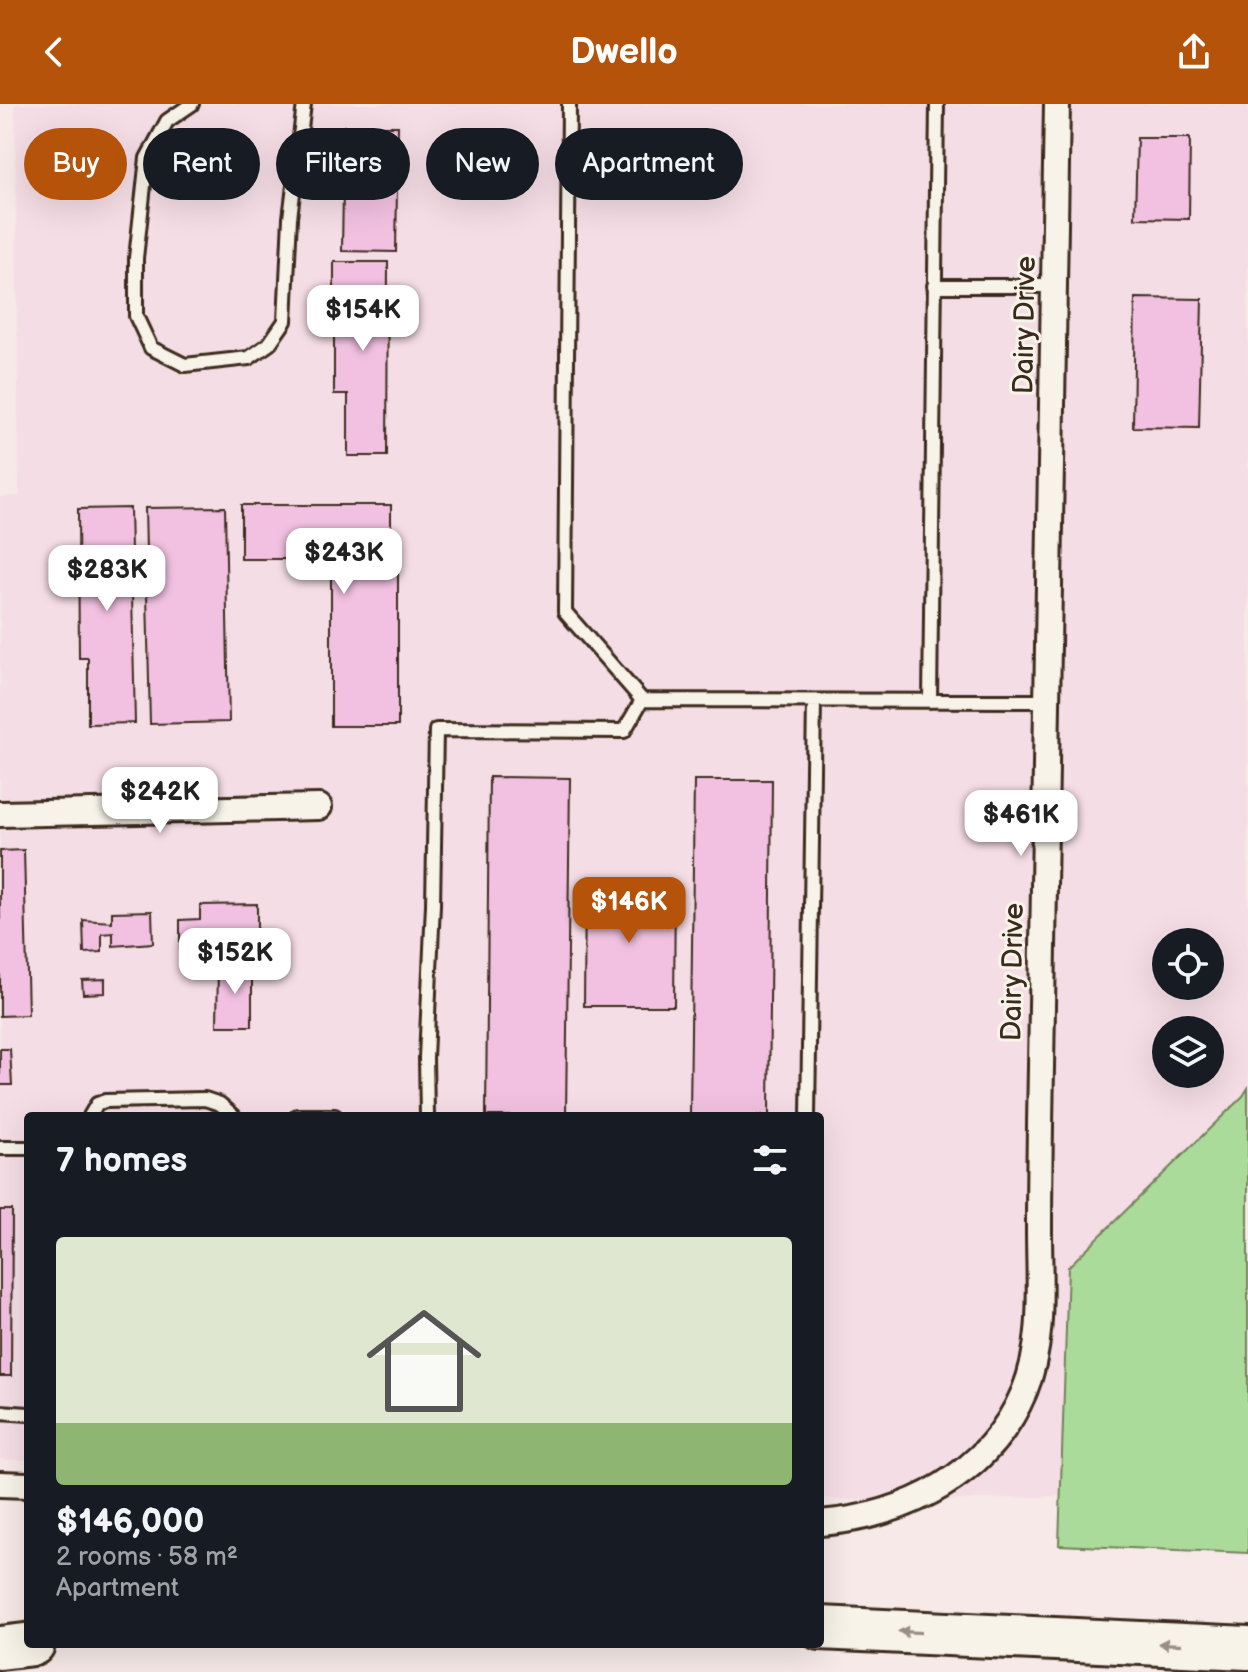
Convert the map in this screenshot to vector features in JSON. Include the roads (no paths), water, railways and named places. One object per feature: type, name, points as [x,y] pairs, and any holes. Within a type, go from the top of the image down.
[{"type":"highway","points":[[824,1628],[1248,1648]]},
{"type":"highway","points":[[0,1648],[24,1645]]},
{"type":"street","name":"Dairy Drive","points":[[824,1522],[877,1514],[930,1495],[946,1485],[980,1456],[1008,1425],[1025,1390],[1035,1352],[1039,1313],[1057,104]]},
{"type":"street","points":[[0,814],[319,807]]},
{"type":"street","points":[[0,1484],[24,1485]]},
{"type":"lane","points":[[192,104],[167,121],[147,158],[136,258],[136,316],[151,348],[185,365],[249,358],[269,344],[285,321],[290,218],[304,104]]},
{"type":"lane","points":[[569,104],[565,612],[642,700],[1049,701]]},
{"type":"lane","points":[[930,701],[937,104]]},
{"type":"lane","points":[[934,286],[1055,286]]},
{"type":"lane","points":[[427,1112],[436,730],[624,731],[642,700]]},
{"type":"lane","points":[[808,1112],[814,701]]},
{"type":"lane","points":[[92,1112],[97,1104],[105,1101],[205,1099],[220,1104],[229,1112]]},
{"type":"lane","points":[[0,1148],[24,1148]]},
{"type":"lane","points":[[0,1412],[24,1414]]}]
